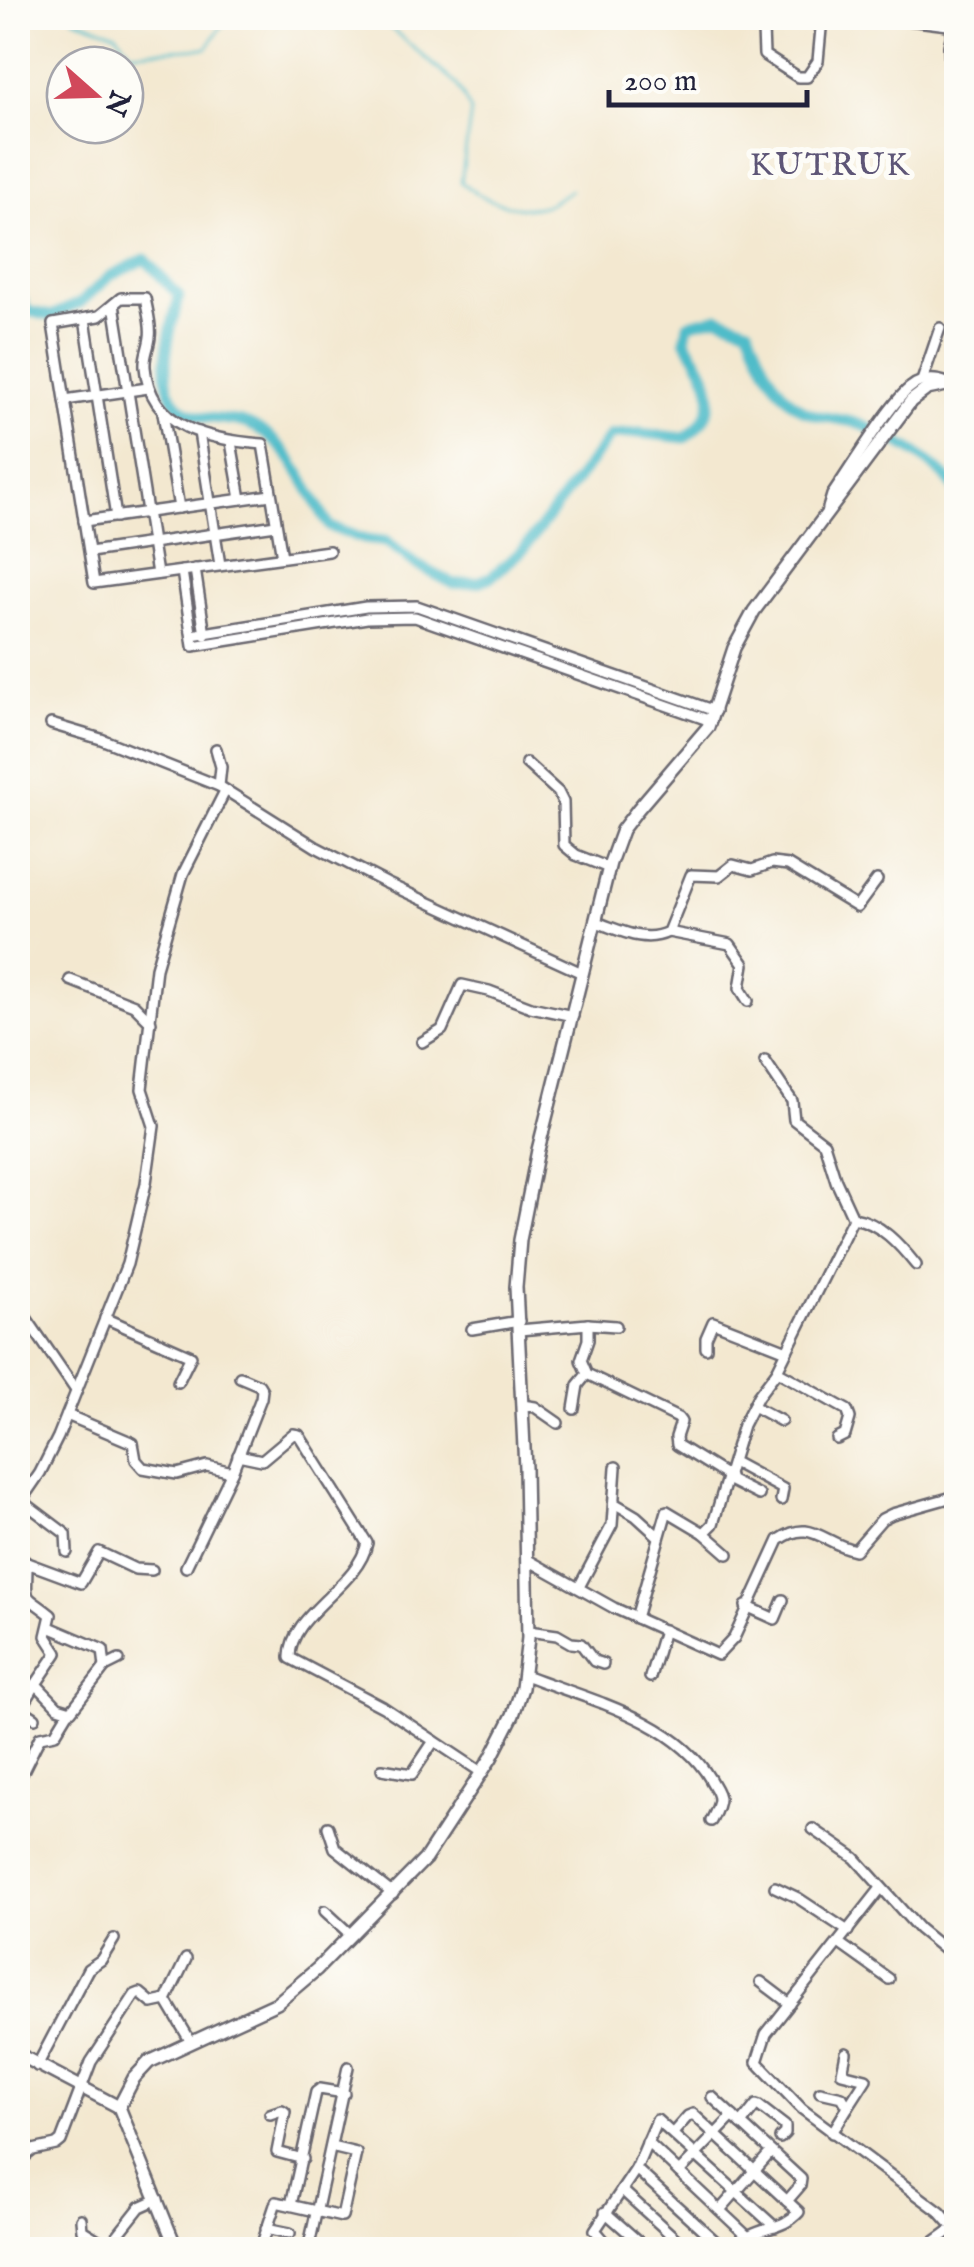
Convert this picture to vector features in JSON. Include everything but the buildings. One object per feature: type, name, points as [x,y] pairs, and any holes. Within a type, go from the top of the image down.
[{"type":"main road","points":[[119,2107],[144,2066],[277,2002],[393,1894],[425,1860],[482,1772],[513,1715],[525,1676],[528,1631],[516,1287],[520,1240],[538,1150],[609,868],[630,820],[713,716],[738,637],[901,404],[922,392],[952,383]]},
{"type":"main road","points":[[18,2054],[119,2107],[177,2250]]},
{"type":"street","points":[[766,18],[764,55],[798,78],[808,77],[818,60],[822,18]]},
{"type":"street","points":[[893,18],[955,26],[950,74]]},
{"type":"street","points":[[282,557],[263,444],[231,442],[199,432],[163,413],[153,401],[144,353],[150,336],[146,298],[121,298],[99,316],[52,324],[94,583],[220,566],[282,557],[328,550]]},
{"type":"street","points":[[114,304],[158,574]]},
{"type":"street","points":[[84,318],[116,517]]},
{"type":"street","points":[[901,404],[922,380],[940,328]]},
{"type":"street","points":[[922,380],[952,383]]},
{"type":"street","points":[[65,400],[148,388]]},
{"type":"street","points":[[163,413],[179,508]]},
{"type":"street","points":[[199,432],[220,566]]},
{"type":"street","points":[[231,442],[241,500]]},
{"type":"street","points":[[84,521],[271,495]]},
{"type":"street","points":[[90,552],[276,525]]},
{"type":"street","points":[[195,569],[205,639]]},
{"type":"street","points":[[182,570],[192,635],[205,639],[366,607],[417,606],[713,716]]},
{"type":"street","points":[[51,724],[101,739],[222,789],[316,847],[386,883],[582,973]]},
{"type":"street","points":[[68,1552],[66,1534],[19,1502],[40,1473],[67,1415],[137,1229],[154,1126],[142,1094],[156,968],[162,936],[184,874],[222,789],[221,762],[216,749]]},
{"type":"street","points":[[526,763],[564,802],[564,845],[576,855],[609,868]]},
{"type":"street","points":[[668,932],[684,885],[693,874],[719,876],[732,866],[752,870],[779,863],[812,878],[857,908],[876,880]]},
{"type":"street","points":[[596,922],[645,938],[668,932],[730,944],[744,964],[740,988],[748,1001]]},
{"type":"street","points":[[70,980],[134,1005],[151,1022]]},
{"type":"street","points":[[422,1042],[442,1030],[462,985],[573,1016]]},
{"type":"street","points":[[764,1061],[792,1101],[794,1120],[824,1143],[853,1218],[890,1236],[916,1265]]},
{"type":"street","points":[[704,1533],[713,1524],[744,1425],[777,1370],[853,1218]]},
{"type":"street","points":[[18,1306],[75,1389]]},
{"type":"street","points":[[106,1318],[191,1356],[178,1382]]},
{"type":"street","points":[[706,1348],[713,1322],[786,1351]]},
{"type":"street","points":[[588,1324],[588,1340],[581,1360],[588,1374],[678,1418],[681,1422],[677,1445],[760,1494]]},
{"type":"street","points":[[472,1329],[519,1325],[616,1326]]},
{"type":"street","points":[[777,1370],[847,1410],[850,1422],[844,1436],[837,1439]]},
{"type":"street","points":[[574,1410],[578,1385],[588,1374]]},
{"type":"street","points":[[186,1567],[232,1472],[262,1390],[240,1377]]},
{"type":"street","points":[[522,1405],[535,1407],[558,1424]]},
{"type":"street","points":[[753,1406],[782,1421]]},
{"type":"street","points":[[67,1415],[133,1443],[136,1460],[143,1468],[177,1474],[206,1466],[232,1472]]},
{"type":"street","points":[[238,1455],[262,1460],[294,1434],[299,1436],[368,1543],[358,1566],[298,1632],[290,1658],[383,1707],[482,1772]]},
{"type":"street","points":[[733,1462],[783,1489],[781,1500]]},
{"type":"street","points":[[579,1587],[610,1530],[616,1467]]},
{"type":"street","points":[[528,1560],[636,1618],[718,1655],[734,1638],[778,1540],[789,1532],[811,1530],[836,1545],[854,1550],[882,1519],[956,1496]]},
{"type":"street","points":[[614,1503],[658,1536]]},
{"type":"street","points":[[636,1618],[667,1511],[704,1533],[728,1554]]},
{"type":"street","points":[[18,1555],[27,1563],[81,1583],[99,1552],[135,1569],[152,1570]]},
{"type":"street","points":[[27,1563],[26,1596],[48,1612],[47,1639],[56,1648],[56,1656],[19,1708],[34,1718]]},
{"type":"street","points":[[746,1606],[774,1619],[783,1600]]},
{"type":"street","points":[[49,1628],[103,1650],[105,1667]]},
{"type":"street","points":[[650,1677],[664,1630]]},
{"type":"street","points":[[528,1631],[558,1635],[580,1644],[594,1662],[603,1664]]},
{"type":"street","points":[[18,1781],[40,1738],[54,1734],[105,1667],[119,1660]]},
{"type":"street","points":[[18,1685],[24,1673]]},
{"type":"street","points":[[525,1676],[660,1729],[682,1744],[706,1772],[718,1794],[711,1821]]},
{"type":"street","points":[[36,1684],[55,1705],[69,1712]]},
{"type":"street","points":[[382,1770],[412,1774],[434,1740]]},
{"type":"street","points":[[328,1827],[335,1848],[393,1894]]},
{"type":"street","points":[[813,1830],[854,1858],[920,1929],[956,1959]]},
{"type":"street","points":[[774,1887],[848,1931]]},
{"type":"street","points":[[881,1888],[766,2034],[757,2062],[802,2109],[940,2212],[956,2230],[926,2249]]},
{"type":"street","points":[[325,1911],[351,1935]]},
{"type":"street","points":[[37,2066],[88,1969],[101,1960],[114,1939]]},
{"type":"street","points":[[840,1944],[889,1979]]},
{"type":"street","points":[[166,2000],[186,1959]]},
{"type":"street","points":[[761,1982],[790,2004]]},
{"type":"street","points":[[18,2162],[33,2150],[62,2141],[91,2062],[134,1995],[140,1993],[150,2002],[166,2000]]},
{"type":"street","points":[[166,2000],[192,2042]]},
{"type":"street","points":[[832,2133],[871,2081],[842,2073],[846,2053]]},
{"type":"street","points":[[308,2250],[348,2067]]},
{"type":"street","points":[[291,2205],[316,2092],[344,2093]]},
{"type":"street","points":[[820,2092],[842,2097],[848,2107]]},
{"type":"street","points":[[712,2097],[801,2181],[787,2201]]},
{"type":"street","points":[[679,2172],[714,2136],[756,2105],[786,2126],[780,2138]]},
{"type":"street","points":[[270,2114],[284,2112],[276,2152],[303,2158]]},
{"type":"street","points":[[673,2133],[692,2114],[799,2214],[774,2227],[746,2234],[733,2250]]},
{"type":"street","points":[[612,2250],[594,2232],[636,2169],[657,2120],[774,2227]]},
{"type":"street","points":[[647,2142],[746,2234]]},
{"type":"street","points":[[260,2250],[276,2202],[342,2216],[355,2151],[331,2146]]},
{"type":"street","points":[[720,2210],[771,2152]]},
{"type":"street","points":[[636,2169],[725,2250]]},
{"type":"street","points":[[622,2190],[688,2250]]},
{"type":"street","points":[[658,2250],[701,2193]]},
{"type":"street","points":[[81,2219],[82,2230],[107,2248],[140,2207],[158,2199]]},
{"type":"street","points":[[604,2212],[648,2250]]},
{"type":"street","points":[[266,2228],[290,2233]]},
{"type":"waterway","points":[[18,22],[33,18]]},
{"type":"waterway","points":[[73,18],[116,33],[132,52],[207,48],[227,18]]},
{"type":"waterway","points":[[379,18],[457,85],[471,111],[461,182],[488,199],[522,208],[543,206],[571,190]]},
{"type":"waterway","points":[[18,258],[18,290],[27,311],[51,316],[80,303],[110,276],[145,259],[179,296],[166,363],[171,395],[180,407],[195,415],[249,425],[269,436],[290,459],[330,527],[364,539],[386,541],[417,565],[454,584],[491,577],[524,549],[611,435],[640,433],[685,438],[698,426],[707,414],[710,391],[707,378],[685,340],[688,324],[718,317],[749,328],[774,381],[797,406],[892,439],[938,470],[956,492]]},
{"type":"district","name":"KUTRUK","points":[[831,166]]}]
